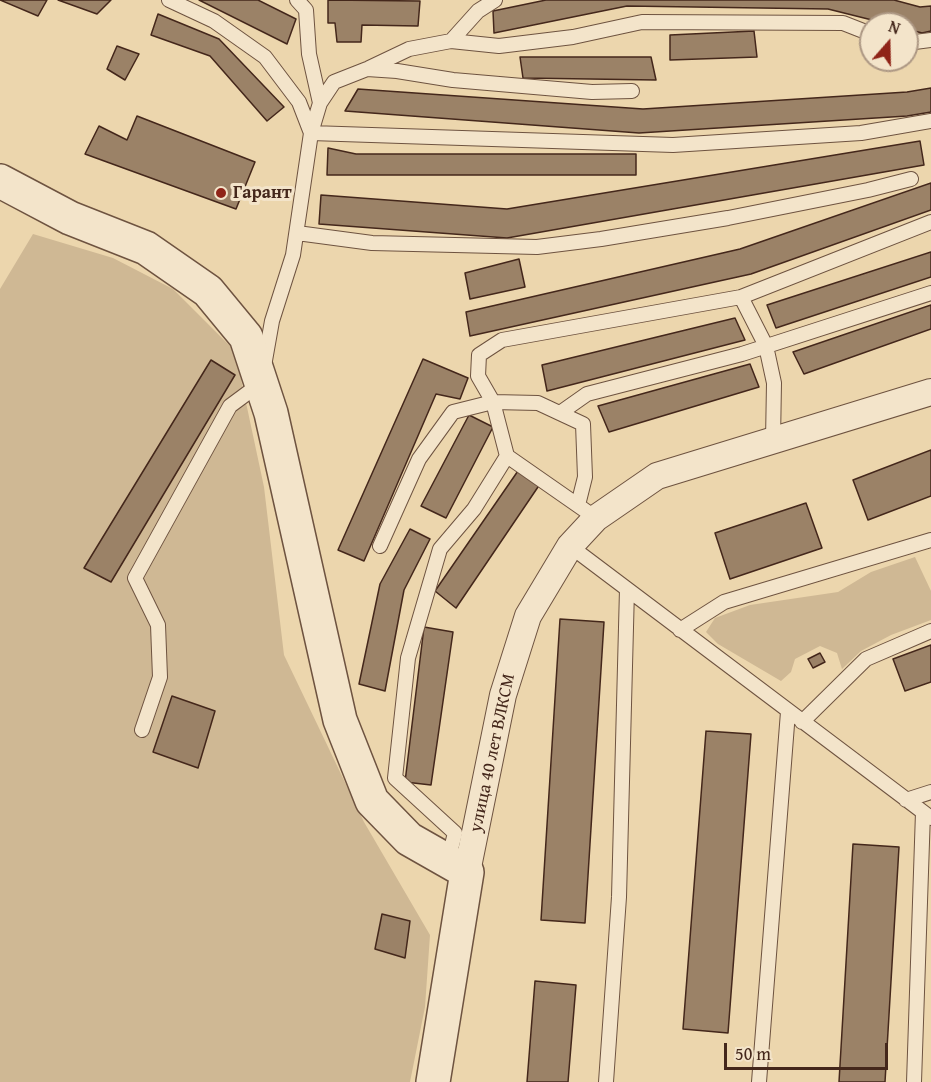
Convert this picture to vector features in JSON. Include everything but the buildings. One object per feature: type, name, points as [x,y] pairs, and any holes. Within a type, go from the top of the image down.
[{"type":"street","points":[[0,181],[70,218],[146,248],[208,291],[246,337],[271,412],[340,720],[372,801],[409,839],[458,866]]},
{"type":"street","name":"улица 40 лет ВЛКСМ","points":[[433,1082],[458,866],[502,695],[528,616],[570,546],[587,511],[657,476],[929,390]]},
{"type":"lane","points":[[169,0],[214,21],[265,57],[299,102],[311,133]]},
{"type":"lane","points":[[297,0],[306,10],[309,54],[320,103]]},
{"type":"lane","points":[[451,40],[475,6],[495,0]]},
{"type":"lane","points":[[142,730],[160,676],[158,626],[135,578],[230,406],[261,383],[272,321],[293,255],[311,133],[320,103],[334,82],[409,48],[451,40],[499,46],[573,37],[642,22],[843,23],[859,29]]},
{"type":"lane","points":[[367,69],[397,71],[453,81],[592,92],[632,92]]},
{"type":"lane","points":[[311,133],[673,145],[861,133],[931,122]]},
{"type":"lane","points":[[297,233],[372,243],[537,247],[728,218],[911,179]]},
{"type":"lane","points":[[587,511],[507,456],[492,402],[478,376],[479,355],[502,340],[741,297],[931,222]]},
{"type":"lane","points":[[560,413],[587,394],[766,346],[931,293]]},
{"type":"lane","points":[[741,297],[766,346],[774,383],[773,440]]},
{"type":"lane","points":[[380,546],[419,459],[453,412],[492,402],[538,403],[583,423],[587,511]]},
{"type":"lane","points":[[458,866],[455,833],[395,778],[408,658],[440,549],[474,508],[507,456]]},
{"type":"lane","points":[[680,630],[724,602],[931,540]]},
{"type":"lane","points":[[570,546],[927,815],[914,1082]]},
{"type":"lane","points":[[606,1082],[619,897],[627,589]]},
{"type":"lane","points":[[802,722],[866,659],[931,631]]},
{"type":"lane","points":[[759,1082],[788,712]]},
{"type":"lane","points":[[906,800],[931,792]]},
{"type":"shaded area","points":[[33,234],[113,258],[173,289],[235,351],[264,487],[284,655],[364,822],[430,935],[425,1007],[410,1082],[0,1082],[0,289]]},
{"type":"shaded area","points":[[915,557],[931,591],[931,620],[891,635],[861,651],[842,669],[837,653],[820,646],[795,659],[791,672],[781,681],[718,644],[706,632],[715,618],[750,605],[838,592],[871,572]]},
{"type":"place","name":"Гарант","points":[[221,193]]}]
